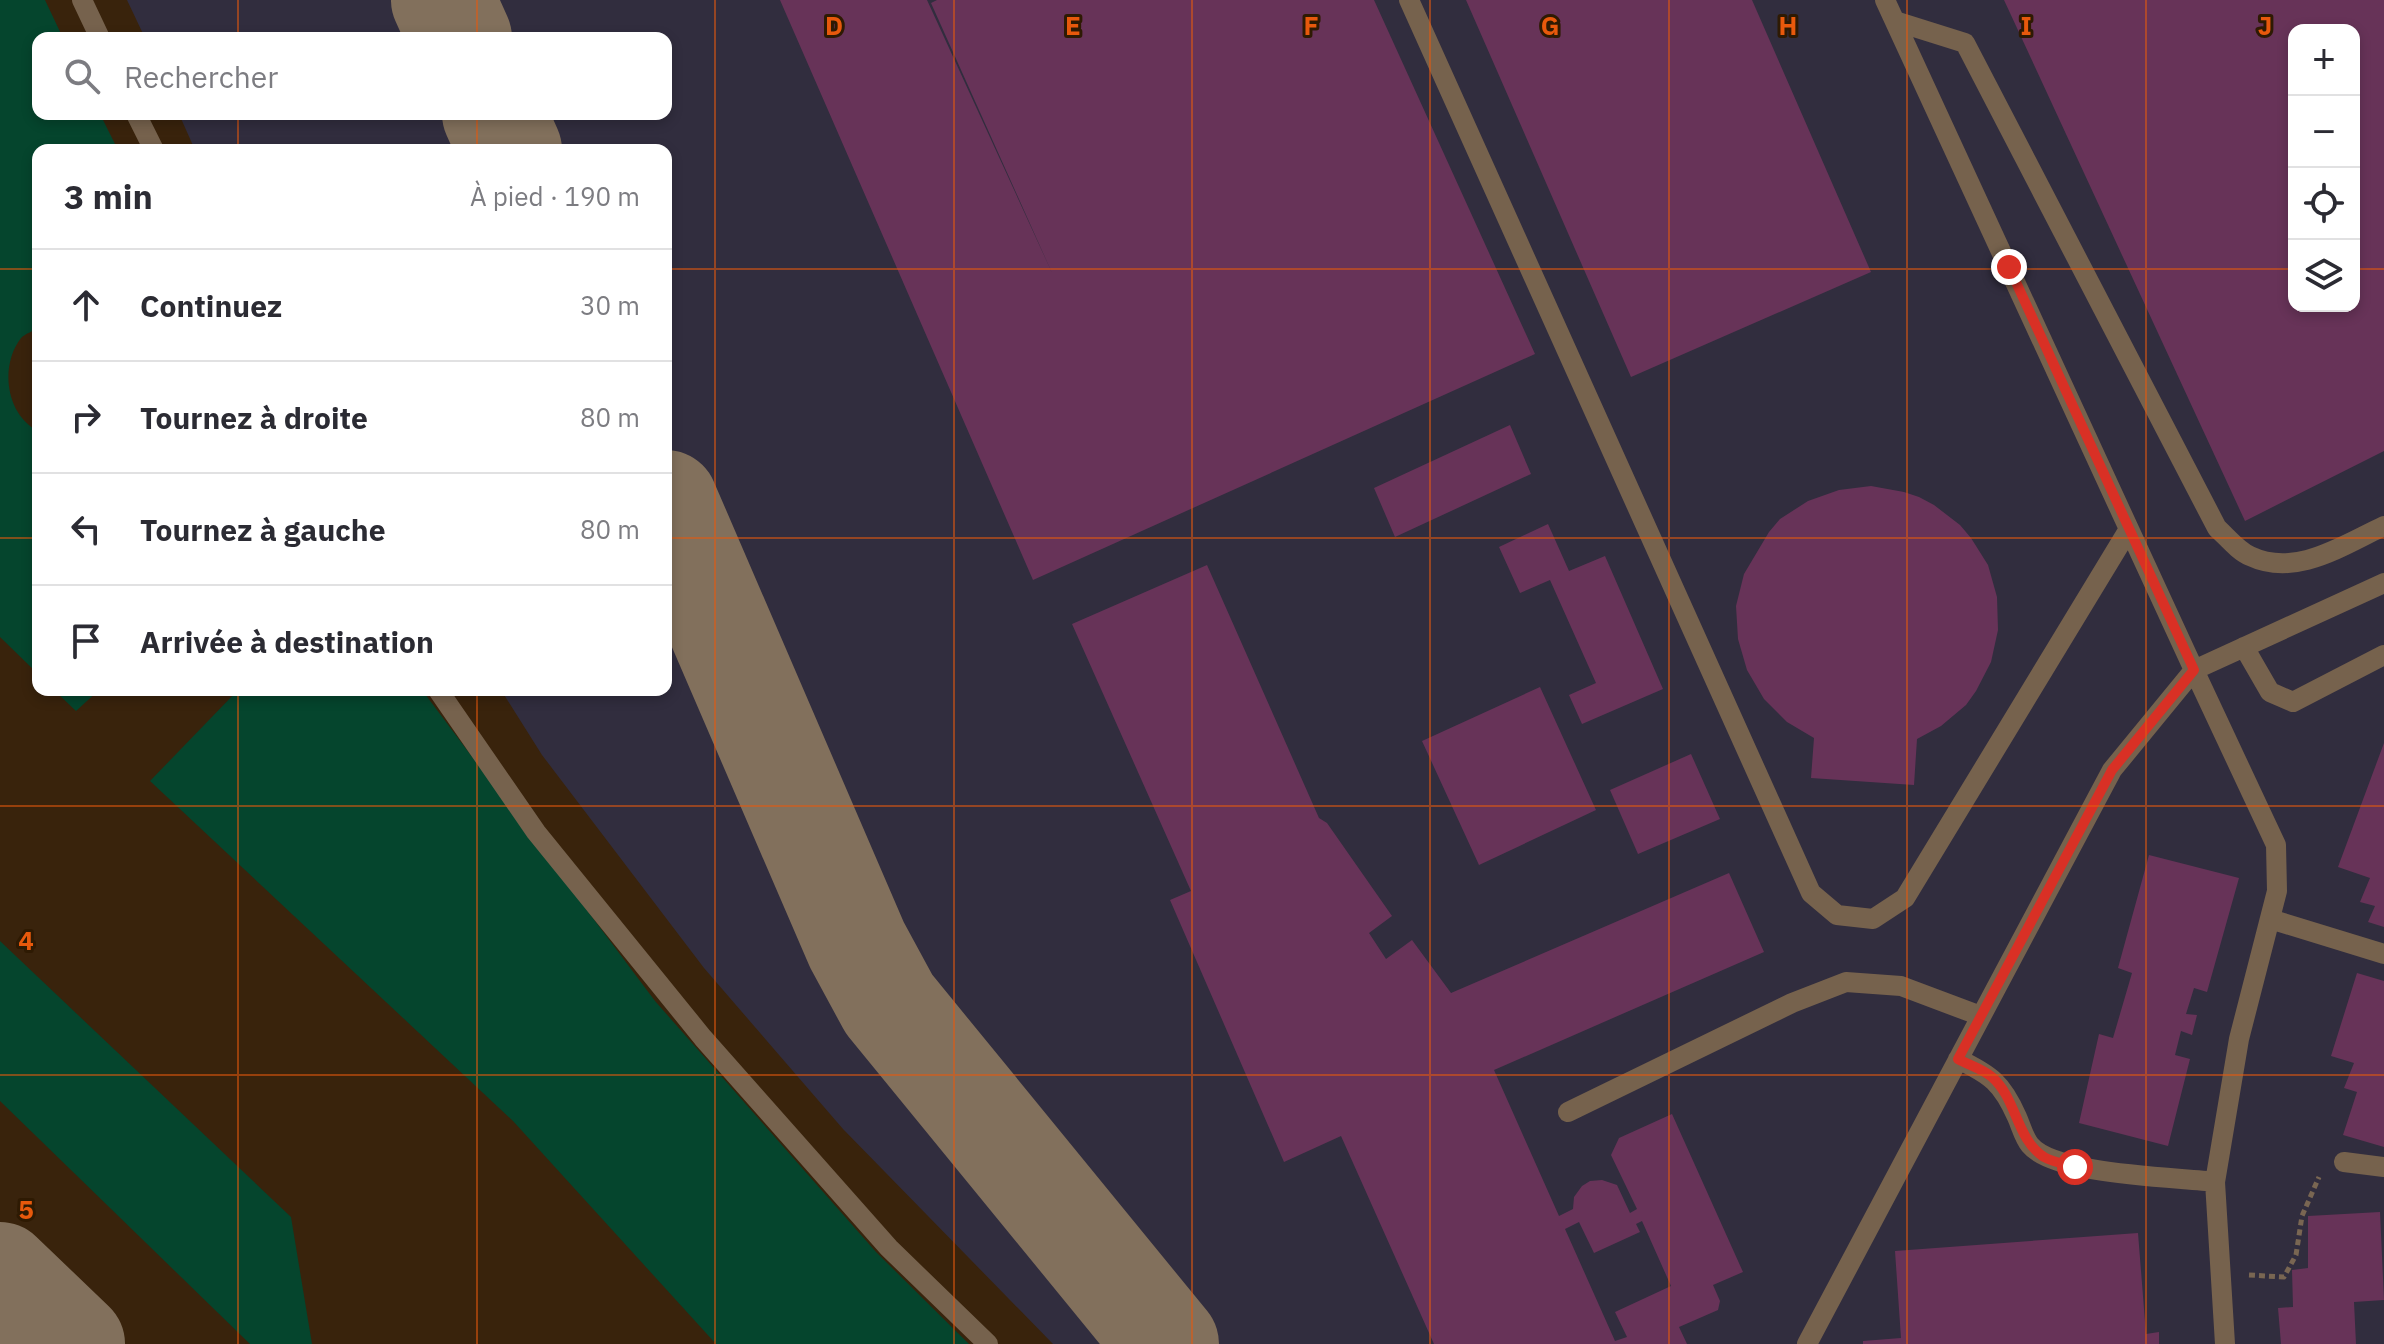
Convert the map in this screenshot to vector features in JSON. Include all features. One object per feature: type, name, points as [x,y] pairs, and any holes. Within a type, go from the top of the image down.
[{"type":"lane","points":[[82,0],[97,32]]},
{"type":"lane","points":[[1409,0],[1811,893],[1837,915],[1873,919],[1905,898],[2129,529]]},
{"type":"lane","points":[[1885,0],[2276,845],[2277,891],[2239,1039],[2215,1182],[2225,1344]]},
{"type":"lane","points":[[1895,21],[1965,43],[2217,528],[2248,556],[2276,563],[2309,561],[2384,526]]},
{"type":"lane","points":[[139,120],[151,144]]},
{"type":"lane","points":[[1807,1344],[2112,770],[2194,670],[2384,583]]},
{"type":"lane","points":[[2244,647],[2270,692],[2293,702],[2384,655]]},
{"type":"lane","points":[[442,696],[536,832],[703,1038],[889,1248],[988,1344]]},
{"type":"lane","points":[[2270,919],[2384,954]]},
{"type":"lane","points":[[1568,1112],[1792,1003],[1846,982],[1901,986],[1981,1016]]},
{"type":"lane","points":[[1958,1059],[1989,1074],[1996,1081],[2008,1096],[2030,1145],[2046,1158],[2075,1167],[2215,1182]]},
{"type":"lane","points":[[2344,1162],[2384,1167]]},
{"type":"path","points":[[2221,1271],[2284,1277],[2296,1255],[2302,1216],[2323,1168],[2332,1162],[2344,1162]]},
{"type":"shaded area","points":[[127,0],[2384,0],[2384,1344],[1053,1344],[843,1129],[704,968],[542,755],[505,696],[672,696],[672,144],[192,144],[182,120],[672,120],[672,32],[142,32]]},
{"type":"green space","points":[[0,0],[45,0],[60,32],[32,32],[32,120],[103,120],[115,144],[32,144],[32,331],[21,338],[14,349],[8,375],[18,413],[32,427],[32,668],[0,637]]},
{"type":"green space","points":[[60,696],[92,696],[76,711]]},
{"type":"green space","points":[[232,696],[426,696],[655,1001],[876,1252],[969,1344],[716,1344],[513,1121],[150,781]]},
{"type":"green space","points":[[0,941],[291,1217],[312,1344],[250,1344],[0,1101]]},
{"type":"building","points":[[780,0],[927,0],[1053,275],[931,3],[937,0],[1374,0],[1535,354],[1033,580]]},
{"type":"building","points":[[1466,0],[1752,0],[1871,272],[1631,377]]},
{"type":"building","points":[[2004,0],[2384,0],[2384,451],[2245,521]]},
{"type":"building","points":[[1510,425],[1531,474],[1395,537],[1374,488]]},
{"type":"building","points":[[1871,486],[1919,497],[1960,525],[1988,565],[1997,597],[1998,630],[1991,662],[1966,705],[1941,726],[1917,739],[1914,785],[1811,778],[1814,738],[1787,722],[1764,699],[1747,670],[1738,639],[1736,606],[1744,574],[1780,519],[1808,501],[1839,490]]},
{"type":"building","points":[[1548,524],[1569,571],[1605,556],[1663,689],[1582,724],[1569,695],[1596,683],[1550,580],[1520,593],[1499,547]]},
{"type":"building","points":[[1207,565],[1319,818],[1327,823],[1392,916],[1369,933],[1386,959],[1412,940],[1451,993],[1729,873],[1764,952],[1494,1070],[1559,1216],[1573,1209],[1574,1197],[1590,1181],[1602,1180],[1617,1185],[1630,1213],[1637,1209],[1611,1155],[1619,1138],[1672,1114],[1743,1272],[1713,1285],[1720,1301],[1718,1310],[1679,1327],[1687,1344],[1434,1344],[1341,1136],[1284,1162],[1170,900],[1191,891],[1072,624]],"holes":[[[1642,1221],[1671,1286],[1615,1312],[1627,1337],[1615,1341],[1565,1229],[1579,1222],[1594,1253],[1640,1232],[1636,1224]]]},
{"type":"building","points":[[1540,687],[1596,810],[1479,865],[1422,741]]},
{"type":"building","points":[[2384,743],[2384,927],[2368,922],[2375,906],[2360,902],[2370,878],[2338,867]]},
{"type":"building","points":[[1691,754],[1720,819],[1638,854],[1610,790]]},
{"type":"building","points":[[2149,855],[2239,878],[2207,992],[2194,988],[2186,1014],[2197,1015],[2192,1035],[2181,1031],[2175,1055],[2190,1059],[2168,1146],[2079,1123],[2099,1034],[2113,1038],[2132,973],[2118,968]]},
{"type":"building","points":[[2357,973],[2384,981],[2384,1147],[2343,1135],[2357,1092],[2344,1088],[2354,1063],[2331,1056]]},
{"type":"building","points":[[2380,1212],[2384,1300],[2354,1302],[2356,1344],[2281,1344],[2278,1308],[2293,1307],[2292,1270],[2308,1268],[2308,1216]]},
{"type":"building","points":[[2138,1233],[2146,1334],[2159,1332],[2159,1344],[1863,1344],[1863,1341],[1901,1338],[1895,1251]]},
{"type":"taxiway","points":[[443,0],[457,32]]},
{"type":"taxiway","points":[[497,120],[507,144]]},
{"type":"taxiway","points":[[672,516],[857,945],[889,1004],[1167,1344]]},
{"type":"taxiway","points":[[0,1274],[73,1344]]},
{"type":"route","points":[[2009,267],[2194,670],[2112,770],[1958,1059],[1989,1074],[1996,1081],[2008,1096],[2030,1145],[2046,1158],[2075,1167]]}]
